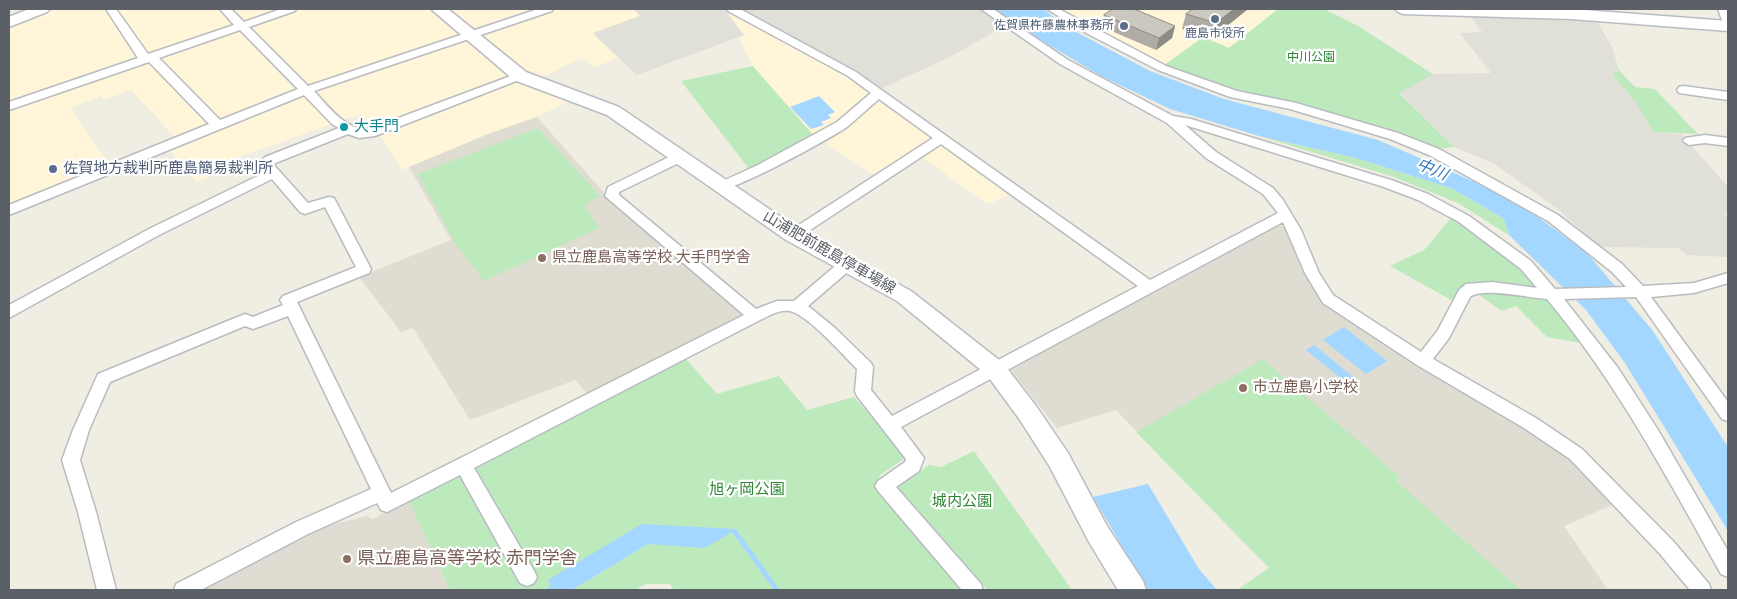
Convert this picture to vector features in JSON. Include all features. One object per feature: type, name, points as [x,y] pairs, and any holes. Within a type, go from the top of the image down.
[{"type":"main road","name":"山浦肥前鹿島停車場線","points":[[439,9],[520,76],[613,111],[793,236],[904,296],[995,369],[1028,413],[1059,460],[1098,534],[1133,590]]},
{"type":"main road","points":[[1403,9],[1523,10],[1728,24]]},
{"type":"main road","points":[[9,20],[34,12]]},
{"type":"street","points":[[111,9],[148,58],[217,125]]},
{"type":"street","points":[[225,9],[343,126],[359,134],[371,133],[520,76]]},
{"type":"street","points":[[9,106],[291,9]]},
{"type":"street","points":[[9,210],[306,90],[548,9]]},
{"type":"street","points":[[732,9],[852,74],[1150,287]]},
{"type":"street","points":[[986,9],[1072,67],[1106,87],[1171,120],[1211,155],[1268,191],[1274,196],[1295,230],[1320,289],[1328,299],[1423,361],[1530,423],[1576,454],[1667,548],[1702,590]]},
{"type":"street","points":[[1052,9],[1162,68],[1234,94],[1301,109],[1394,136],[1434,152],[1520,198],[1553,218],[1617,268],[1640,292],[1728,414]]},
{"type":"street","points":[[1723,9],[1728,24]]},
{"type":"street","points":[[1683,90],[1728,96]]},
{"type":"street","points":[[721,187],[841,125],[879,93]]},
{"type":"street","points":[[1171,120],[1187,122],[1379,181],[1423,197],[1464,218],[1497,241],[1526,265],[1552,294],[1612,372],[1652,436],[1728,568]]},
{"type":"street","points":[[343,126],[270,160],[266,164],[305,209],[330,201],[364,269],[288,300],[387,504],[755,316],[777,307],[790,305],[797,307],[813,318],[865,368],[863,391],[915,458],[913,466],[884,486],[974,590]]},
{"type":"street","points":[[793,236],[942,138]]},
{"type":"street","points":[[1689,141],[1706,138],[1728,142]]},
{"type":"street","points":[[680,158],[613,190],[612,196],[755,316]]},
{"type":"street","points":[[9,312],[154,232],[274,173]]},
{"type":"street","points":[[889,424],[1285,215]]},
{"type":"street","points":[[797,307],[846,265]]},
{"type":"street","points":[[1423,361],[1444,334],[1464,294],[1471,288],[1492,287],[1528,293],[1552,294],[1640,292],[1694,288],[1728,278]]},
{"type":"street","points":[[106,590],[87,512],[71,460],[81,430],[104,378],[245,320],[253,323],[292,308]]},
{"type":"street","points":[[464,464],[527,577]]},
{"type":"street","points":[[183,590],[302,528],[381,493]]},
{"type":"shaded area","points":[[51,9],[217,9],[294,89],[175,137],[131,90],[103,100],[101,96],[71,108],[109,165],[9,207],[9,24]]},
{"type":"shaded area","points":[[234,9],[284,9],[246,22]]},
{"type":"shaded area","points":[[298,9],[430,9],[460,35],[310,85],[250,25]]},
{"type":"shaded area","points":[[447,9],[533,9],[471,29]]},
{"type":"shaded area","points":[[557,9],[634,9],[640,16],[593,34],[618,58],[594,67],[581,58],[543,77],[514,64],[478,36]]},
{"type":"shaded area","points":[[634,9],[724,9],[744,35],[637,75],[593,33],[640,16]]},
{"type":"shaded area","points":[[736,9],[979,9],[1004,26],[954,55],[880,89]]},
{"type":"shaded area","points":[[1058,9],[1278,9],[1229,48],[1163,66]]},
{"type":"shaded area","points":[[738,10],[882,93],[1023,189],[988,204],[914,152],[876,176],[815,137],[753,66],[738,37],[744,35],[729,15]]},
{"type":"shaded area","points":[[1468,13],[1595,18],[1612,47],[1619,70],[1612,74],[1637,104],[1653,132],[1681,134],[1728,187],[1728,214],[1724,214],[1728,219],[1728,257],[1687,255],[1678,248],[1599,247],[1558,209],[1493,163],[1454,147],[1399,92],[1433,74],[1491,73],[1460,33],[1482,32]]},
{"type":"shaded area","points":[[466,39],[508,77],[570,101],[537,117],[488,134],[402,170],[376,129],[360,114],[233,159],[236,165],[196,182],[167,147],[302,93]]},
{"type":"shaded area","name":"県立鹿島高等学校 大手門学舎","points":[[537,117],[606,195],[743,315],[588,395],[575,380],[470,420],[413,328],[401,332],[359,277],[451,240],[409,167],[488,134]]},
{"type":"shaded area","name":"市立鹿島小学校","points":[[1277,225],[1285,227],[1290,232],[1317,293],[1326,303],[1575,458],[1612,505],[1564,526],[1608,590],[1241,590],[1240,588],[1269,568],[1116,410],[1057,428],[1008,366]]},
{"type":"shaded area","name":"県立鹿島高等学校 赤門学舎","points":[[408,499],[450,590],[198,590],[318,528],[367,516],[373,519]]},
{"type":"green space","name":"中川公園","points":[[1278,9],[1328,9],[1328,11],[1358,26],[1433,74],[1399,93],[1454,147],[1437,149],[1235,92],[1163,66],[1203,37],[1229,48]]},
{"type":"green space","points":[[753,66],[815,137],[750,170],[681,81]]},
{"type":"green space","points":[[1619,70],[1635,87],[1655,89],[1698,134],[1653,132],[1637,104],[1612,74]]},
{"type":"green space","points":[[538,128],[600,196],[584,205],[599,228],[484,281],[455,243],[418,174]]},
{"type":"green space","points":[[1259,136],[1356,158],[1453,189],[1503,218],[1510,236],[1458,203],[1391,176]]},
{"type":"green space","points":[[1452,217],[1520,265],[1586,344],[1547,337],[1516,306],[1502,311],[1466,286],[1453,301],[1390,266],[1424,250]]},
{"type":"green space","name":"旭ヶ岡公園","points":[[685,358],[717,394],[779,376],[807,410],[854,397],[907,457],[881,474],[874,486],[963,590],[673,590],[670,584],[646,584],[635,590],[572,590],[648,544],[553,590],[450,590],[408,499]]},
{"type":"green space","points":[[1263,359],[1400,477],[1396,481],[1521,590],[1241,590],[1240,588],[1269,568],[1136,432]]},
{"type":"green space","name":"城内公園","points":[[974,451],[1072,590],[987,590],[897,487],[929,465],[941,467]]},
{"type":"water","name":"中川","points":[[995,9],[1043,9],[1067,27],[1150,71],[1224,99],[1378,140],[1475,182],[1531,212],[1587,253],[1653,331],[1728,447],[1728,531],[1625,363],[1586,310],[1510,236],[1503,218],[1453,189],[1356,158],[1259,136],[1170,109],[1101,76],[1027,32]]},
{"type":"water","points":[[819,96],[835,112],[828,115],[831,118],[821,122],[824,125],[811,129],[790,107]]},
{"type":"water","points":[[1344,327],[1387,361],[1366,374],[1323,340]]},
{"type":"water","points":[[1314,345],[1357,380],[1349,385],[1306,350]]},
{"type":"water","points":[[1148,484],[1199,569],[1217,590],[1148,590],[1093,497]]},
{"type":"water","points":[[642,524],[736,529],[780,590],[774,590],[732,532],[705,548],[648,544],[572,590],[544,590],[551,586],[548,580]]},
{"type":"building","points":[[1113,9],[1134,9],[1175,26],[1159,38],[1104,15]]},
{"type":"building","points":[[1193,9],[1234,9],[1216,23],[1186,14]]},
{"type":"place","name":"鹿島市役所","points":[[1215,19]]},
{"type":"place","name":"佐賀県杵藤農林事務所","points":[[1124,26]]},
{"type":"place","name":"大手門","points":[[344,127]]},
{"type":"place","name":"佐賀地方裁判所鹿島簡易裁判所","points":[[53,169]]},
{"type":"place","name":"県立鹿島高等学校 大手門学舎","points":[[542,258]]},
{"type":"place","name":"市立鹿島小学校","points":[[1243,388]]},
{"type":"place","name":"県立鹿島高等学校 赤門学舎","points":[[347,559]]}]
